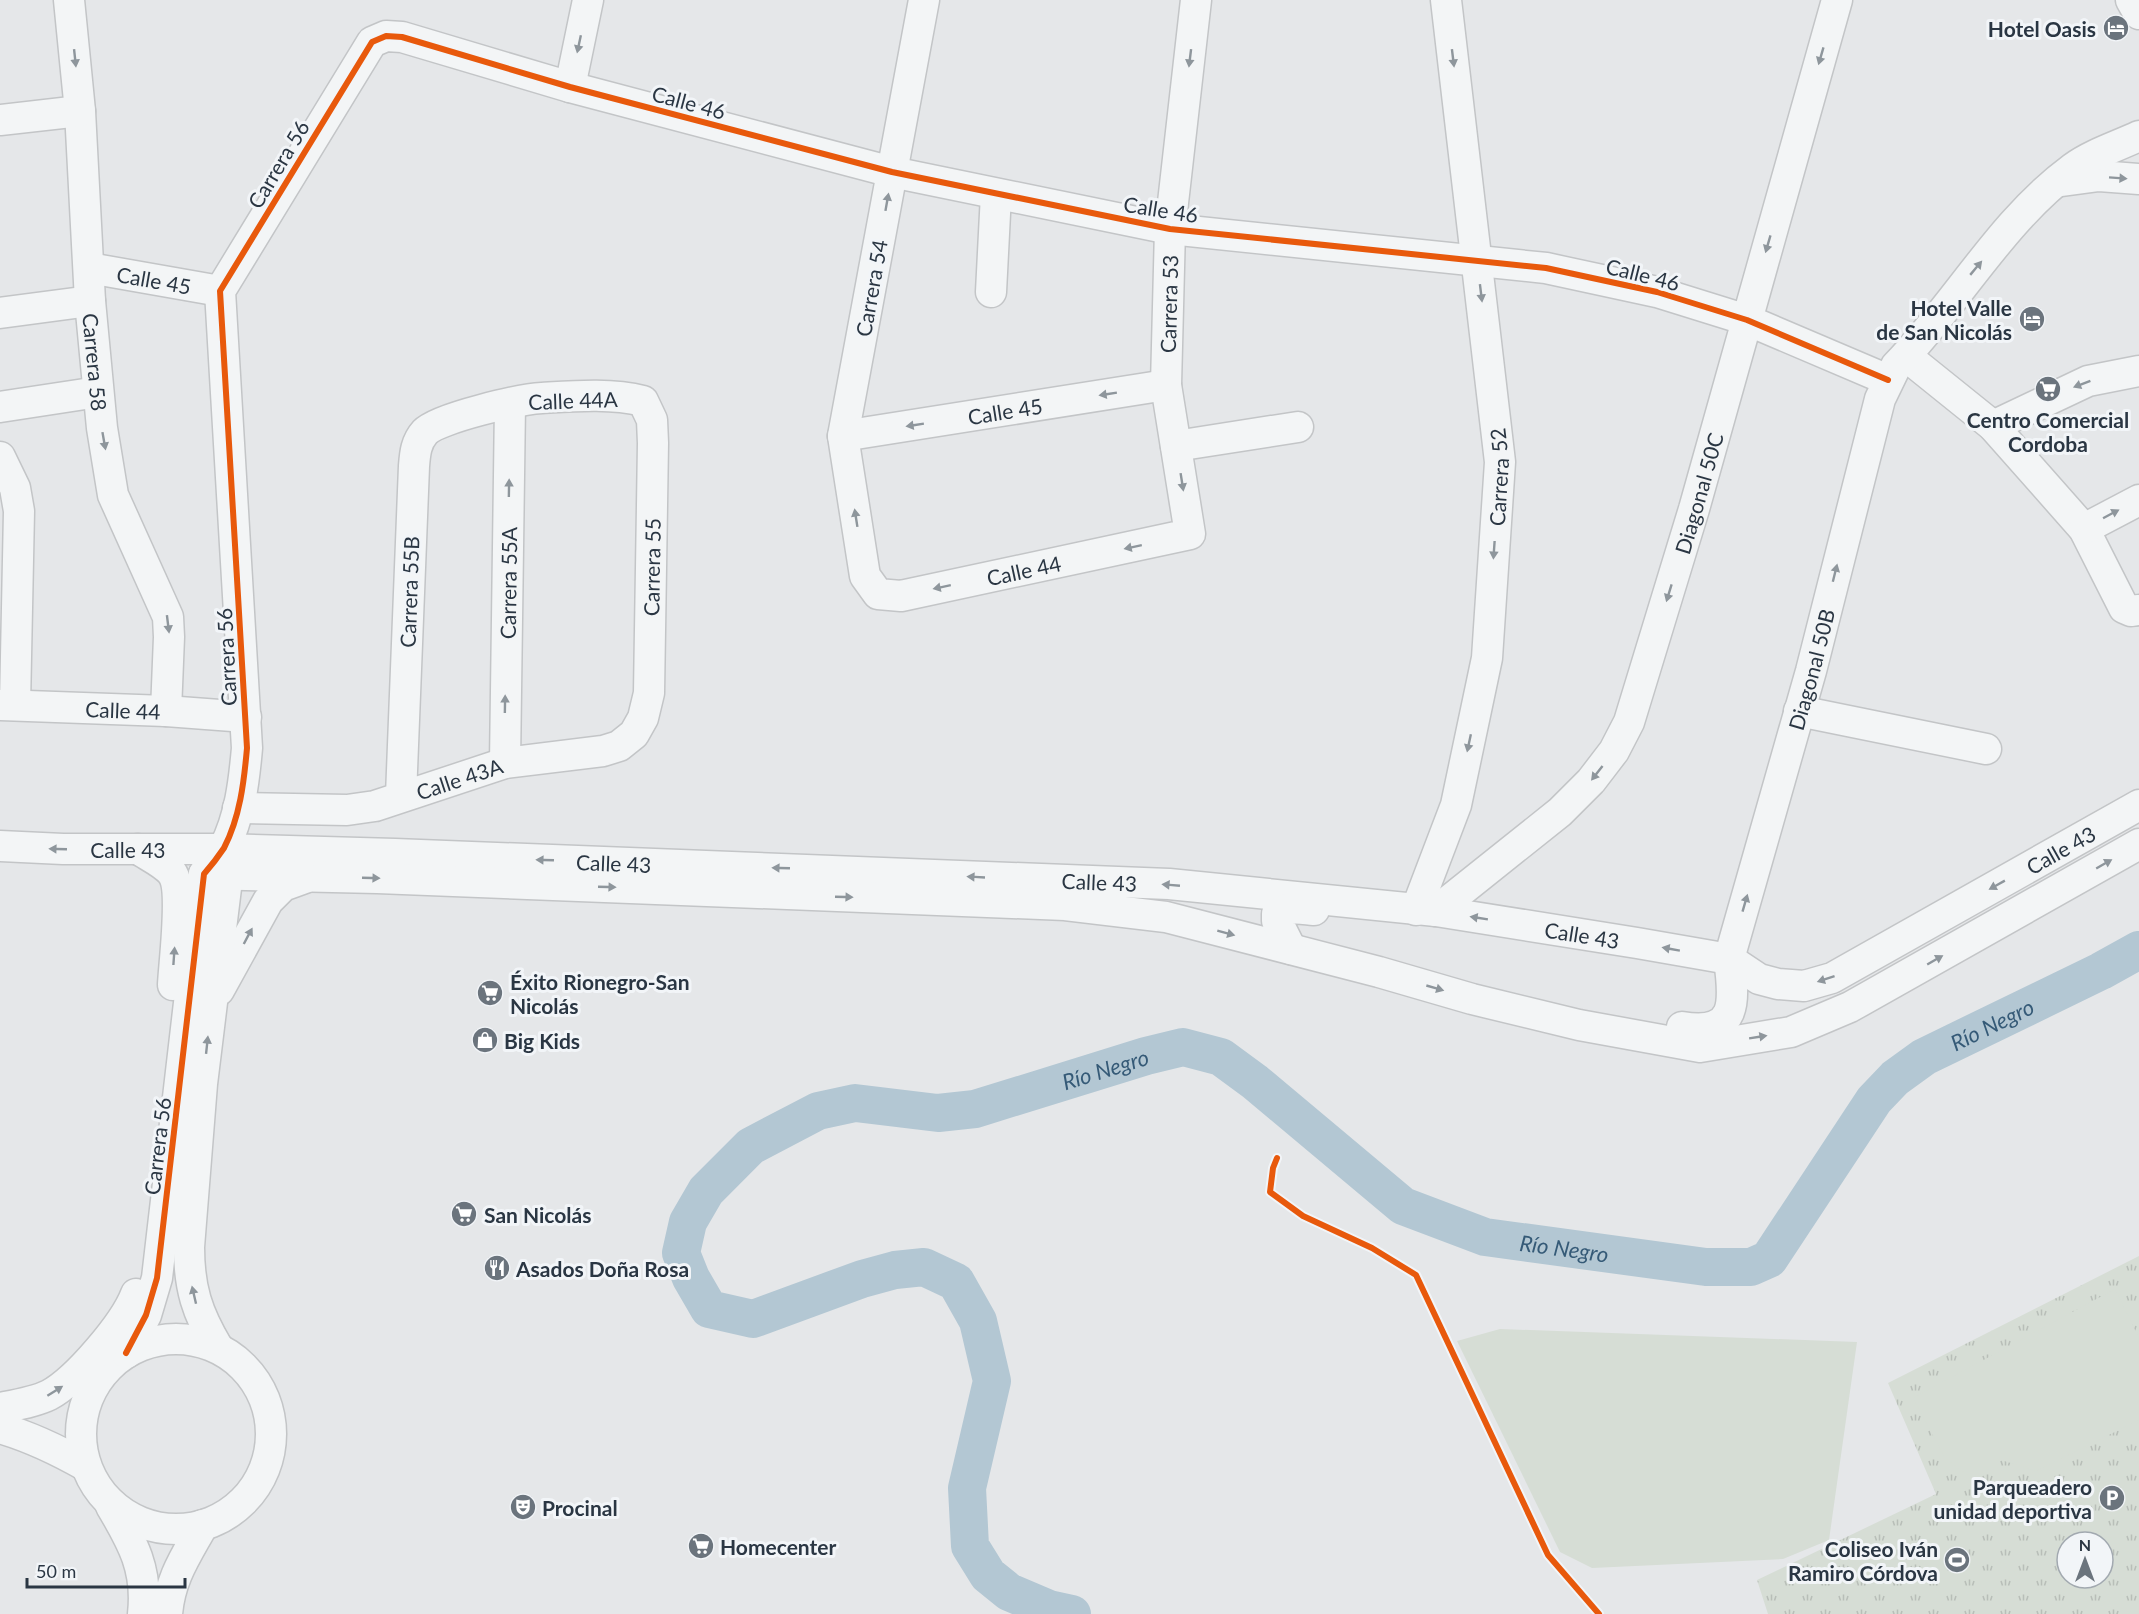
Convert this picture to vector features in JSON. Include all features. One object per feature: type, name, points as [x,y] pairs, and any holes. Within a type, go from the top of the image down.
[{"type":"street","name":"Carrera 58","points":[[69,0],[80,111],[90,302],[99,392],[114,495],[168,617],[166,711]]},
{"type":"street","points":[[570,87],[588,0]]},
{"type":"street","name":"Carrera 54","points":[[865,576],[843,436],[924,0]]},
{"type":"street","name":"Carrera 53","points":[[1190,534],[1166,385],[1170,229],[1196,0]]},
{"type":"street","name":"Carrera 52","points":[[1426,910],[1456,806],[1487,658],[1500,462],[1446,0]]},
{"type":"street","name":"Diagonal 50C","points":[[1426,910],[1560,812],[1591,781],[1614,752],[1629,722],[1694,509],[1837,0]]},
{"type":"street","points":[[2131,0],[2139,14]]},
{"type":"street","name":"Carrera 56","points":[[126,1353],[146,1315],[157,1278],[218,866],[238,808],[247,748],[220,291],[372,42],[386,36],[402,37],[430,45]]},
{"type":"street","name":"Calle 46","points":[[430,45],[570,87],[892,172],[996,194],[1170,229],[1546,268],[1657,292],[1747,320],[1888,380]]},
{"type":"street","points":[[0,120],[80,111]]},
{"type":"street","points":[[1888,380],[1896,366],[1978,265],[2036,201],[2076,166],[2139,136]]},
{"type":"street","points":[[2056,182],[2099,176],[2139,179]]},
{"type":"street","points":[[991,292],[996,194]]},
{"type":"street","name":"Calle 45","points":[[89,268],[220,291]]},
{"type":"street","name":"Calle 45","points":[[0,313],[90,302]]},
{"type":"street","points":[[1906,356],[1993,426],[2084,529],[2124,608],[2131,611],[2139,610]]},
{"type":"street","points":[[1993,426],[2088,381],[2139,371]]},
{"type":"street","name":"Diagonal 50B","points":[[1729,959],[1799,711],[1880,399],[1888,380]]},
{"type":"street","name":"Calle 45","points":[[843,436],[1166,385]]},
{"type":"street","points":[[0,407],[99,392]]},
{"type":"street","name":"Calle 44A","points":[[462,415],[540,398],[625,397],[643,401],[652,420],[653,442]]},
{"type":"street","name":"Carrera 55A","points":[[505,763],[510,404]]},
{"type":"street","name":"Carrera 55B","points":[[401,796],[416,445],[425,431],[438,423],[462,415]]},
{"type":"street","points":[[1176,446],[1298,427]]},
{"type":"street","name":"Carrera 55","points":[[649,693],[653,442]]},
{"type":"street","points":[[0,457],[15,488],[19,511],[7,705]]},
{"type":"street","points":[[2084,529],[2139,500]]},
{"type":"street","name":"Calle 44","points":[[865,576],[878,594],[901,596],[1190,534]]},
{"type":"street","name":"Calle 43A","points":[[238,808],[347,810],[375,806],[505,763],[603,751],[619,746],[634,734],[643,718],[649,693]]},
{"type":"street","name":"Calle 44","points":[[7,705],[166,711],[246,717]]},
{"type":"street","points":[[1799,711],[1986,749]]},
{"type":"street","name":"Calle 43","points":[[218,866],[1169,884],[1426,910],[1729,959],[1759,979],[1778,984],[1804,986],[1832,978],[2139,805]]},
{"type":"street","name":"Calle 43","points":[[0,846],[138,849],[218,866],[312,876],[1065,905],[1166,917],[1472,999],[1579,1025],[1700,1047],[1791,1032],[1850,1007],[2139,844]]},
{"type":"street","points":[[0,1408],[48,1396],[76,1376],[127,1314],[139,1286],[172,993],[178,898],[177,883],[172,873],[138,849]]},
{"type":"street","name":"Carrera 56","points":[[218,866],[211,1006],[189,1247],[189,1274],[194,1301],[218,1348]]},
{"type":"street","points":[[211,1006],[268,901],[283,886],[312,876]]},
{"type":"street","points":[[1291,949],[1277,921],[1277,914],[1282,910],[1362,913],[1378,906]]},
{"type":"street","points":[[1472,999],[1500,994],[1610,1016],[1696,1029],[1718,1025],[1728,1017],[1733,1003],[1729,959]]},
{"type":"street","points":[[108,1501],[131,1518],[159,1528],[188,1529],[216,1521],[240,1505],[260,1481],[270,1452],[271,1420],[262,1391],[243,1366],[218,1348],[195,1341],[171,1339],[148,1343],[126,1353],[106,1369],[92,1388],[84,1407],[80,1426],[81,1446],[86,1466],[95,1485],[108,1501],[132,1541],[143,1579],[143,1614]]},
{"type":"street","points":[[0,1428],[26,1435],[51,1446],[86,1466]]},
{"type":"street","points":[[167,1614],[172,1582],[203,1525]]},
{"type":"green space","points":[[2139,1256],[2139,1614],[1768,1614],[1757,1580],[1936,1494],[1888,1383]]},
{"type":"green space","points":[[2115,1289],[2139,1338],[2139,1420],[2036,1471],[2001,1460],[1969,1476],[1945,1458],[1913,1398]]},
{"type":"green space","points":[[1500,1329],[1857,1342],[1829,1540],[1783,1559],[1592,1568],[1560,1552],[1457,1341]]},
{"type":"waterway","name":"Río Negro","points":[[1072,1614],[1049,1609],[1009,1592],[988,1575],[970,1546],[967,1488],[992,1381],[978,1321],[956,1282],[924,1267],[895,1270],[862,1279],[753,1319],[709,1309],[691,1278],[681,1253],[688,1222],[706,1191],[751,1146],[818,1111],[855,1103],[938,1113],[975,1109],[1146,1056],[1183,1047],[1221,1057],[1255,1082],[1403,1206],[1485,1237],[1706,1267],[1751,1267],[1769,1259],[1874,1100],[1895,1078],[1924,1057],[2101,971],[2139,950]]},
{"type":"cycle path","points":[[126,1353],[146,1315],[157,1278],[204,874],[224,848],[234,824],[243,786],[247,748],[220,291],[372,42],[386,36],[402,37],[570,87],[892,172],[1170,229],[1546,268],[1657,292],[1747,320],[1888,380]]},
{"type":"cycle path","points":[[1277,1158],[1273,1168],[1270,1192],[1303,1216],[1372,1248],[1416,1275],[1548,1555],[1599,1614]]},
{"type":"place","name":"Hotel Oasis","points":[[2116,28]]},
{"type":"place","name":"Hotel Valle de San Nicolás","points":[[2032,319]]},
{"type":"place","name":"Centro Comercial Cordoba","points":[[2048,389]]},
{"type":"place","name":"Éxito Rionegro-San Nicolás","points":[[490,993]]},
{"type":"place","name":"Big Kids","points":[[485,1040]]},
{"type":"place","name":"San Nicolás","points":[[464,1214]]},
{"type":"place","name":"Asados Doña Rosa","points":[[497,1268]]},
{"type":"place","name":"Parqueadero unidad deportiva","points":[[2112,1498]]},
{"type":"place","name":"Procinal","points":[[523,1507]]},
{"type":"place","name":"Homecenter","points":[[701,1546]]},
{"type":"place","name":"Coliseo Iván Ramiro Córdova","points":[[1957,1560]]}]
